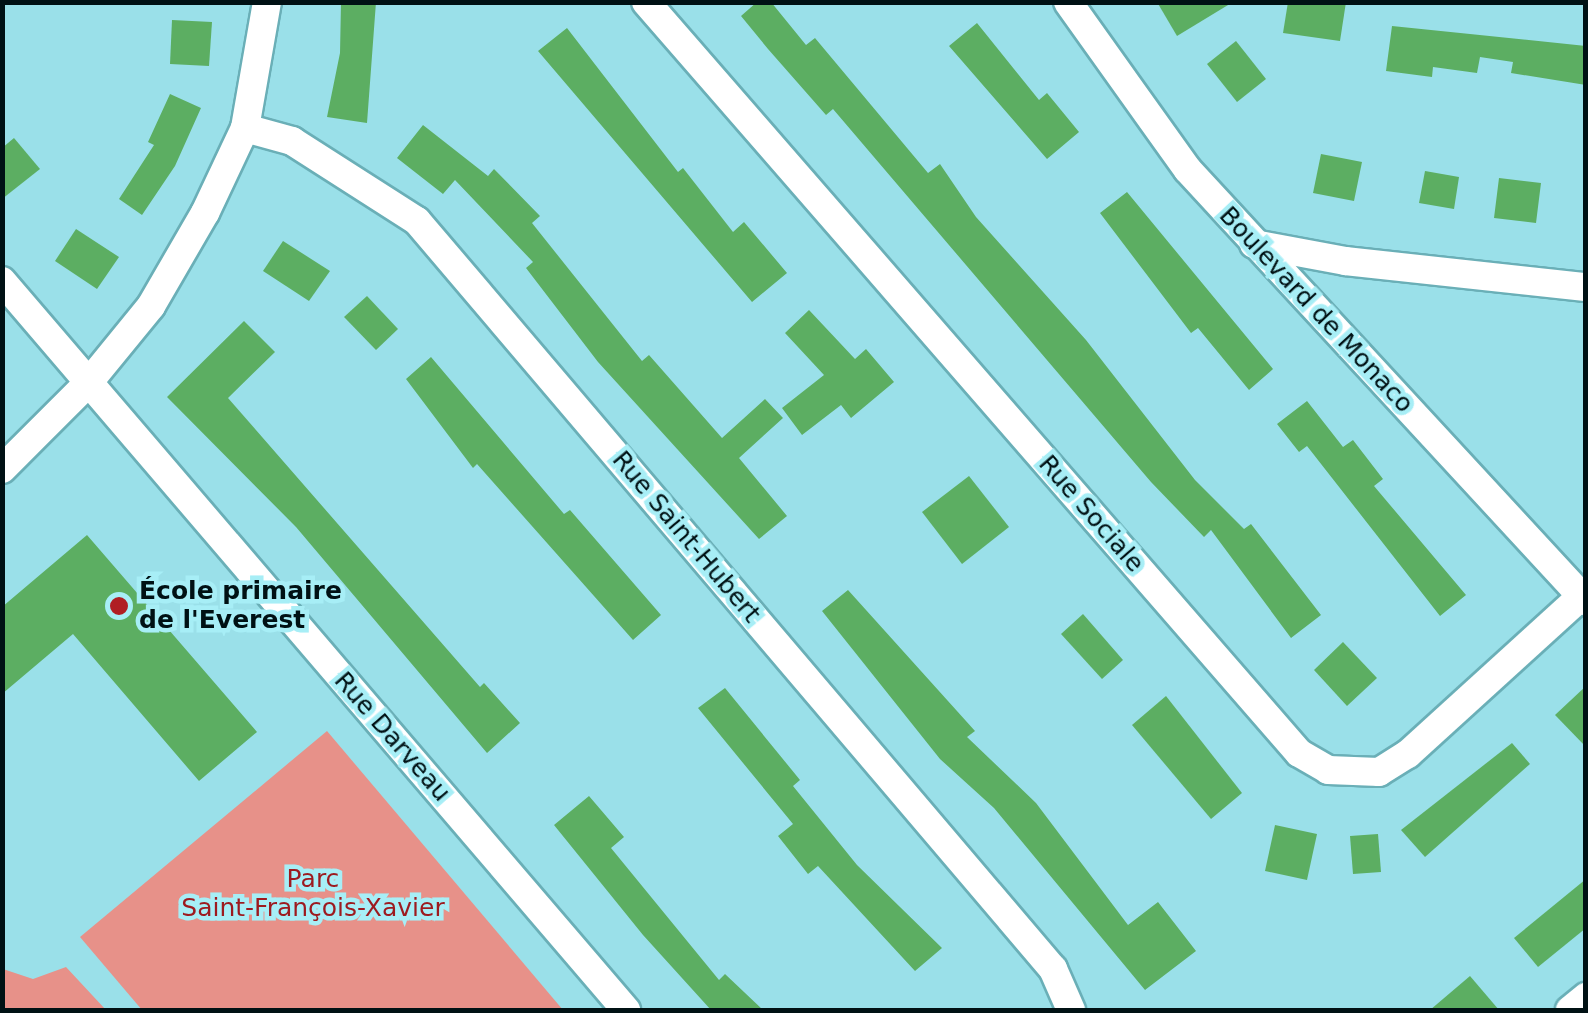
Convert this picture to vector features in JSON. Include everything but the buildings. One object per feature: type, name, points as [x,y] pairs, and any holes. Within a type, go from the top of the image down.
[{"type":"street","points":[[2,469],[88,382],[151,306],[245,128],[267,2]]},
{"type":"street","name":"Rue Sociale","points":[[646,2],[1299,753],[1328,770],[1379,772],[1408,754],[1584,596]]},
{"type":"street","name":"Boulevard de Monaco","points":[[1068,2],[1188,170],[1584,596]]},
{"type":"street","name":"Rue Saint-Hubert","points":[[245,128],[292,141],[417,221],[1053,968],[1071,1010]]},
{"type":"street","points":[[1254,244],[1345,261],[1586,287]]},
{"type":"street","name":"Rue Darveau","points":[[2,281],[626,1010]]},
{"type":"street","points":[[1570,1010],[1586,997]]},
{"type":"green space","name":"Parc Saint-François-Xavier","points":[[327,731],[563,1010],[142,1010],[80,937]]},
{"type":"green space","points":[[66,967],[106,1010],[3,1010],[3,969],[33,979]]},
{"type":"place","name":"École primaire de l'Everest","points":[[119,606]]}]
